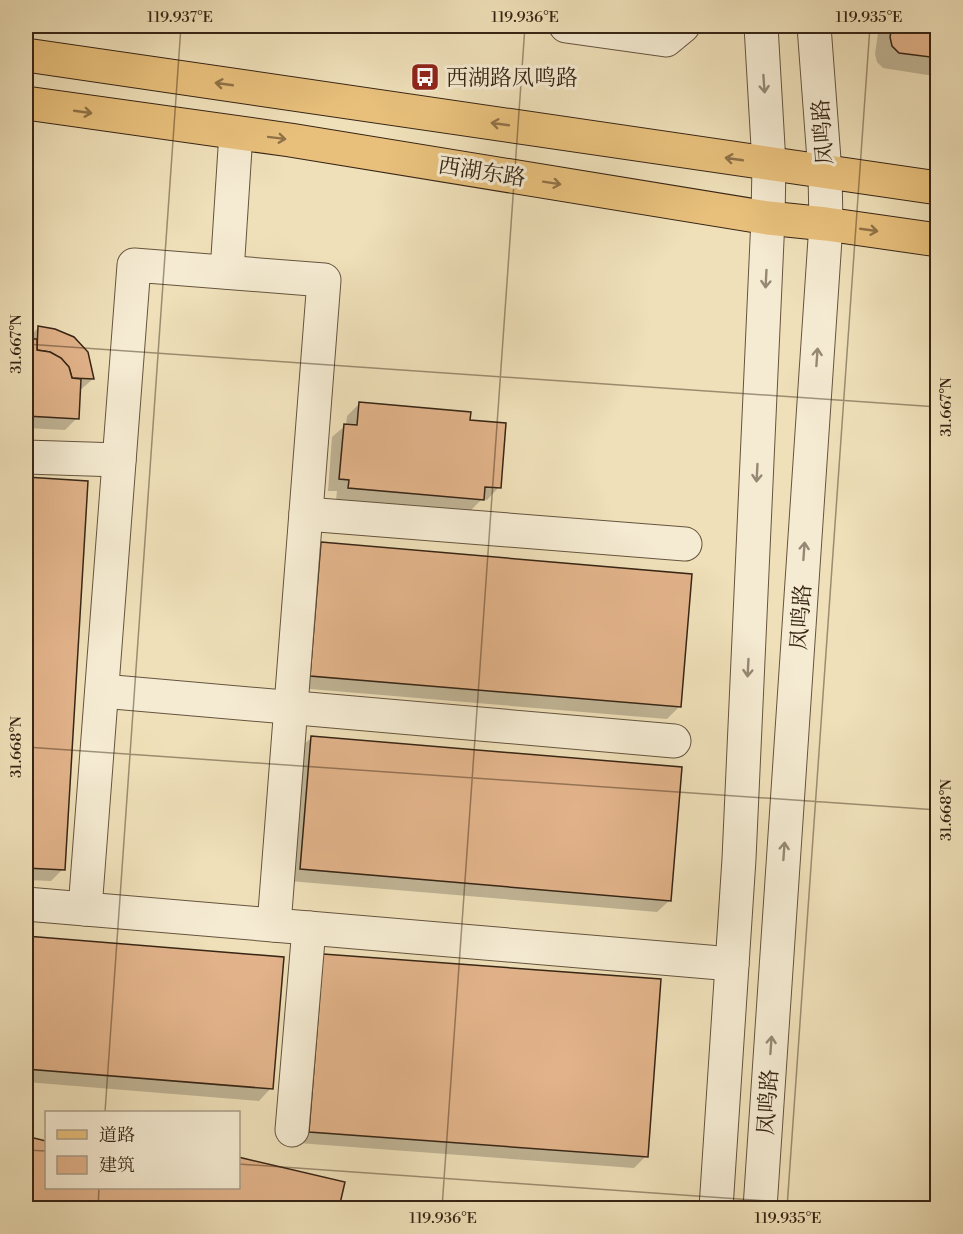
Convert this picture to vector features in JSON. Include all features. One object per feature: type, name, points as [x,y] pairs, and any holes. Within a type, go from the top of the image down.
[{"type":"main road","points":[[26,55],[938,188]]},
{"type":"main road","name":"西湖东路","points":[[26,104],[290,140],[768,218],[938,240]]},
{"type":"street","points":[[566,26],[666,40],[683,26]]},
{"type":"street","name":"凤鸣路","points":[[716,1209],[740,859],[768,218],[770,164],[761,26]]},
{"type":"street","name":"凤鸣路","points":[[760,1209],[826,224],[825,173],[814,26]]},
{"type":"street","points":[[227,272],[236,133]]},
{"type":"street","points":[[85,909],[134,266],[324,280],[274,925]]},
{"type":"street","points":[[26,457],[119,460]]},
{"type":"street","points":[[306,514],[685,544]]},
{"type":"street","points":[[102,691],[674,741]]},
{"type":"street","points":[[26,904],[732,964]]},
{"type":"street","points":[[292,1130],[309,928]]},
{"type":"building","points":[[892,26],[938,26],[938,58],[899,53],[892,46],[890,37]]},
{"type":"building","points":[[38,326],[55,329],[74,337],[88,352],[94,379],[72,378],[69,367],[61,358],[50,352],[37,350]]},
{"type":"building","points":[[26,339],[37,339],[37,350],[50,352],[61,358],[69,367],[72,378],[81,379],[79,419],[26,416]]},
{"type":"building","points":[[359,402],[471,412],[470,420],[506,423],[501,488],[485,487],[484,500],[348,488],[349,480],[339,479],[344,424],[357,425]]},
{"type":"building","points":[[26,477],[88,481],[65,870],[26,868]]},
{"type":"building","points":[[321,542],[692,574],[681,707],[310,676]]},
{"type":"building","points":[[311,736],[682,767],[671,901],[300,869]]},
{"type":"building","points":[[26,936],[284,957],[273,1089],[26,1069]]},
{"type":"building","points":[[323,954],[661,979],[648,1157],[309,1132]]},
{"type":"building","points":[[26,1136],[45,1141],[45,1189],[240,1189],[240,1157],[345,1182],[339,1208],[26,1208]]},
{"type":"place","name":"西湖路凤鸣路","points":[[425,77]]}]
